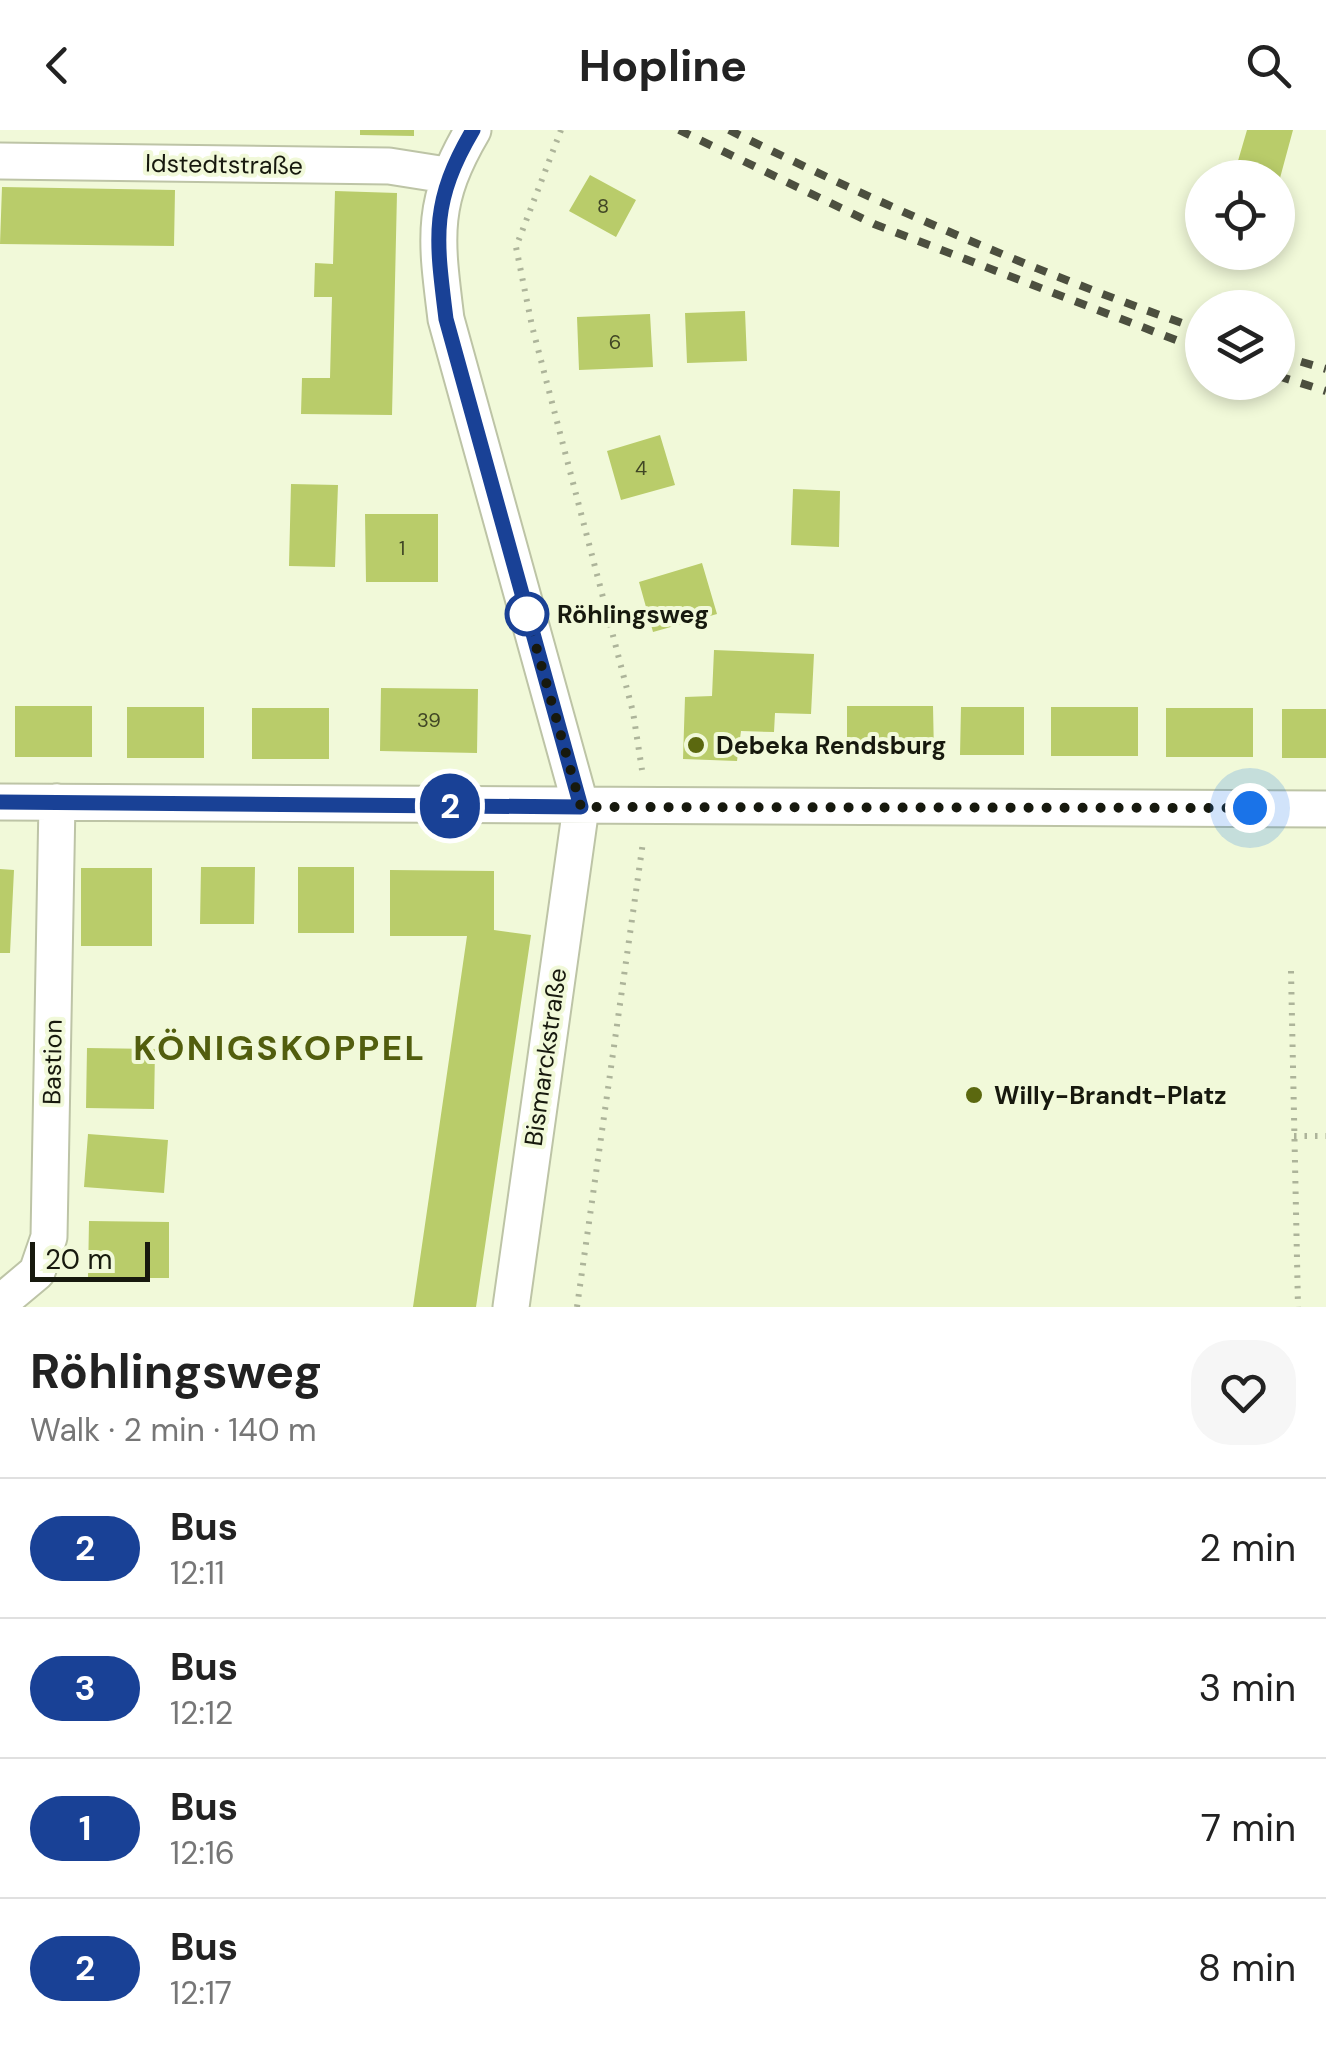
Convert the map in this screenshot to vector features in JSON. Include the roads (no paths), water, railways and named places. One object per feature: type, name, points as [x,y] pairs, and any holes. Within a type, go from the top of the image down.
[{"type":"street","points":[[473,130],[446,175],[437,243],[446,319],[581,807]]},
{"type":"street","name":"Idstedtstraße","points":[[0,161],[389,166],[446,175]]},
{"type":"street","points":[[0,802],[1326,809]]},
{"type":"street","name":"Bastion","points":[[0,1303],[37,1272],[48,1237],[56,802]]},
{"type":"street","name":"Bismarckstraße","points":[[511,1307],[581,807]]},
{"type":"railway","points":[[679,130],[874,224],[1185,343]]},
{"type":"railway","points":[[729,130],[962,238],[1185,324]]},
{"type":"railway","points":[[1295,360],[1326,369]]},
{"type":"railway","points":[[1295,381],[1326,391]]},
{"type":"place","name":"Röhlingsweg","points":[[527,614]]},
{"type":"place","name":"Debeka Rendsburg","points":[[696,745]]},
{"type":"place","name":"Willy-Brandt-Platz","points":[[974,1095]]},
{"type":"district","name":"KÖNIGSKOPPEL","points":[[280,1048]]}]
